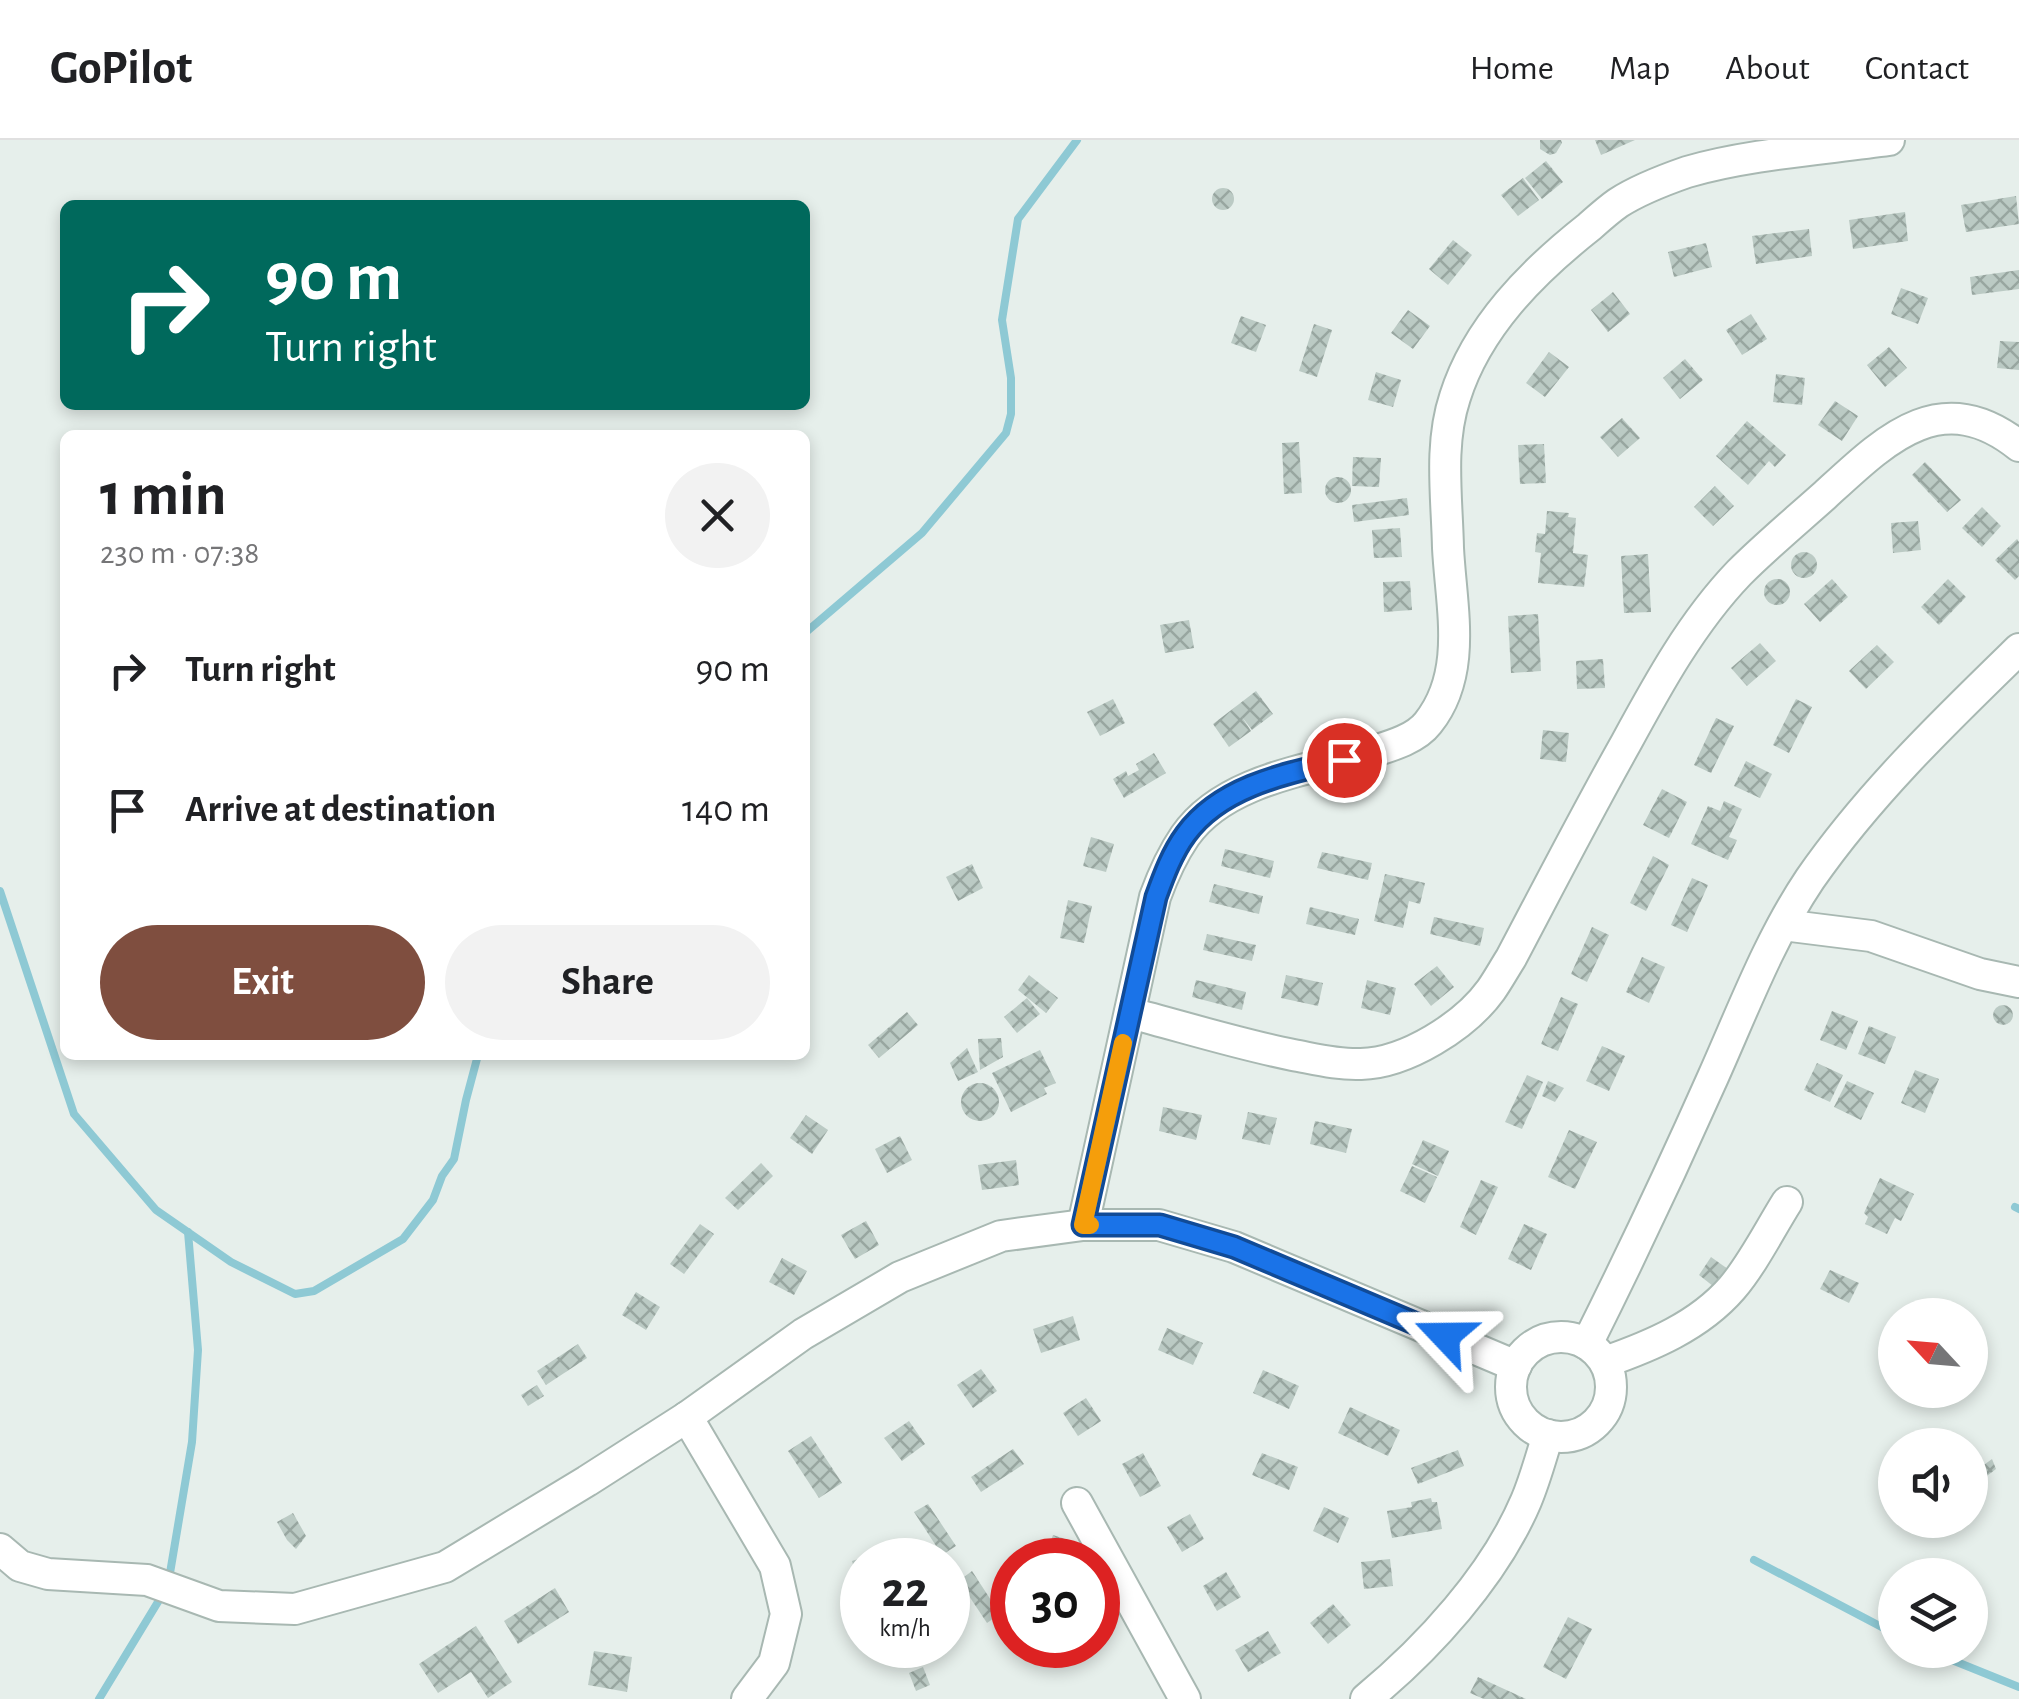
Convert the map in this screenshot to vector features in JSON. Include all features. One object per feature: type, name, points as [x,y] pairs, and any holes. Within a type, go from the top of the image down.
[{"type":"street","points":[[1083,1225],[1156,897],[1167,866],[1187,832],[1210,810],[1241,790],[1393,746],[1425,727],[1440,704],[1451,679],[1455,620],[1445,450],[1454,398],[1479,343],[1509,302],[1559,251],[1619,202],[1661,182],[1716,165],[1889,140]]},
{"type":"street","points":[[1130,1013],[1264,1049],[1330,1062],[1364,1064],[1387,1060],[1439,1037],[1490,992],[1656,688],[1692,632],[1738,574],[1879,447],[1912,426],[1942,418],[1973,420],[2019,446]]},
{"type":"street","points":[[1596,1353],[1763,964],[1809,881],[1850,826],[1948,718],[2019,650]]},
{"type":"street","points":[[1783,925],[1871,936],[1980,974],[2019,982]]},
{"type":"street","points":[[1596,1353],[1649,1346],[1699,1318],[1732,1287],[1787,1202]]},
{"type":"street","points":[[0,1549],[20,1566],[48,1574],[147,1580],[219,1606],[295,1609],[445,1567],[686,1417],[803,1334],[900,1277],[1001,1236],[1083,1225],[1160,1225],[1234,1247],[1516,1366]]},
{"type":"street","points":[[1564,1336],[1596,1353],[1610,1378],[1604,1410],[1580,1432],[1548,1435],[1533,1428],[1513,1403],[1510,1387],[1516,1366],[1533,1345],[1564,1336]]},
{"type":"street","points":[[686,1417],[775,1566],[786,1614],[774,1664],[747,1699]]},
{"type":"street","points":[[1366,1699],[1445,1623],[1494,1559],[1526,1502],[1548,1435]]},
{"type":"street","points":[[1077,1504],[1185,1699]]},
{"type":"building","points":[[1540,140],[1562,143],[1550,155],[1540,149]]},
{"type":"building","points":[[1595,140],[1635,140],[1601,155]]},
{"type":"building","points":[[1546,161],[1563,182],[1542,199],[1525,178]]},
{"type":"building","points":[[1523,178],[1539,200],[1518,216],[1501,195]]},
{"type":"building","points":[[1223,188],[1231,191],[1231,207],[1223,210],[1215,207],[1212,199],[1215,191]]},
{"type":"building","points":[[2016,196],[2019,224],[1966,232],[1961,205]]},
{"type":"building","points":[[1905,212],[1908,241],[1853,249],[1849,220]]},
{"type":"building","points":[[1809,229],[1812,256],[1756,264],[1752,236]]},
{"type":"building","points":[[1453,240],[1472,255],[1448,285],[1429,269]]},
{"type":"building","points":[[1706,243],[1712,267],[1674,277],[1668,252]]},
{"type":"building","points":[[2019,270],[2019,289],[1972,295],[1970,277]]},
{"type":"building","points":[[1901,288],[1928,298],[1918,324],[1891,314]]},
{"type":"building","points":[[1613,292],[1630,314],[1608,332],[1591,310]]},
{"type":"building","points":[[1408,310],[1430,326],[1413,349],[1391,333]]},
{"type":"building","points":[[1751,314],[1767,339],[1742,355],[1726,330]]},
{"type":"building","points":[[1241,316],[1266,325],[1256,352],[1231,343]]},
{"type":"building","points":[[1314,324],[1332,330],[1317,377],[1299,371]]},
{"type":"building","points":[[2000,341],[2019,342],[2019,370],[1997,368]]},
{"type":"building","points":[[1889,347],[1907,368],[1885,387],[1867,365]]},
{"type":"building","points":[[1549,352],[1569,367],[1545,397],[1526,383]]},
{"type":"building","points":[[1685,359],[1703,380],[1680,399],[1663,378]]},
{"type":"building","points":[[1376,372],[1401,380],[1393,407],[1368,400]]},
{"type":"building","points":[[1776,374],[1805,378],[1802,405],[1773,402]]},
{"type":"building","points":[[1835,401],[1858,416],[1842,441],[1818,425]]},
{"type":"building","points":[[1622,418],[1640,438],[1618,457],[1600,437]]},
{"type":"building","points":[[1747,421],[1786,455],[1775,467],[1769,461],[1748,485],[1716,456]]},
{"type":"building","points":[[1299,442],[1302,493],[1284,494],[1282,443]]},
{"type":"building","points":[[1544,444],[1546,483],[1520,484],[1518,445]]},
{"type":"building","points":[[1353,457],[1381,458],[1379,487],[1352,486]]},
{"type":"building","points":[[1925,462],[1961,500],[1947,512],[1912,475]]},
{"type":"building","points":[[1338,477],[1347,481],[1351,490],[1347,499],[1338,503],[1329,499],[1325,490],[1329,481]]},
{"type":"building","points":[[1715,486],[1734,506],[1713,526],[1694,507]]},
{"type":"building","points":[[1407,498],[1409,515],[1354,522],[1352,505]]},
{"type":"building","points":[[1982,507],[2001,526],[1982,547],[1962,528]]},
{"type":"building","points":[[1547,511],[1569,513],[1568,517],[1576,518],[1573,553],[1588,555],[1584,587],[1538,583],[1541,553],[1535,552],[1537,533],[1545,534]]},
{"type":"building","points":[[1918,521],[1921,550],[1893,553],[1891,523]]},
{"type":"building","points":[[1400,528],[1402,557],[1374,558],[1372,530]]},
{"type":"building","points":[[2017,539],[2019,576],[2015,580],[1995,560]]},
{"type":"building","points":[[1804,552],[1813,556],[1817,565],[1813,574],[1804,578],[1795,574],[1791,565],[1795,556]]},
{"type":"building","points":[[1648,554],[1651,612],[1624,613],[1621,556]]},
{"type":"building","points":[[1777,579],[1786,583],[1790,592],[1786,601],[1777,605],[1768,601],[1764,592],[1768,583]]},
{"type":"building","points":[[1832,579],[1848,597],[1820,622],[1804,604]]},
{"type":"building","points":[[1948,579],[1966,597],[1939,625],[1921,607]]},
{"type":"building","points":[[1410,581],[1412,610],[1384,612],[1383,582]]},
{"type":"building","points":[[1538,614],[1541,671],[1511,673],[1508,616]]},
{"type":"building","points":[[1189,620],[1194,648],[1165,653],[1160,625]]},
{"type":"building","points":[[1760,643],[1776,661],[1747,686],[1731,668]]},
{"type":"building","points":[[1877,645],[1894,662],[1866,689],[1849,671]]},
{"type":"building","points":[[1603,659],[1605,688],[1577,689],[1576,661]]},
{"type":"building","points":[[1256,691],[1273,714],[1252,730],[1242,717],[1251,731],[1229,747],[1213,724]]},
{"type":"building","points":[[1113,699],[1125,723],[1100,736],[1087,712]]},
{"type":"building","points":[[1796,699],[1812,707],[1789,753],[1773,745]]},
{"type":"building","points":[[1716,718],[1734,726],[1711,773],[1694,765]]},
{"type":"building","points":[[1543,730],[1569,733],[1566,762],[1540,759]]},
{"type":"building","points":[[1154,753],[1166,773],[1124,798],[1113,779],[1126,771],[1128,776],[1139,770],[1136,764]]},
{"type":"building","points":[[1746,761],[1772,774],[1760,798],[1734,786]]},
{"type":"building","points":[[1662,789],[1687,802],[1669,838],[1643,825]]},
{"type":"building","points":[[1724,801],[1742,809],[1729,837],[1737,840],[1728,860],[1691,844],[1708,806],[1720,811]]},
{"type":"building","points":[[1091,837],[1114,844],[1106,872],[1083,866]]},
{"type":"building","points":[[1225,849],[1274,861],[1270,878],[1221,866]]},
{"type":"building","points":[[1322,852],[1372,863],[1368,880],[1317,868]]},
{"type":"building","points":[[1653,856],[1669,865],[1646,911],[1630,903]]},
{"type":"building","points":[[972,864],[983,888],[958,901],[946,877]]},
{"type":"building","points":[[1385,874],[1425,883],[1420,904],[1409,901],[1403,928],[1374,921]]},
{"type":"building","points":[[1692,878],[1708,885],[1687,932],[1671,925]]},
{"type":"building","points":[[1214,884],[1263,896],[1259,914],[1209,902]]},
{"type":"building","points":[[1068,900],[1092,906],[1084,943],[1060,938]]},
{"type":"building","points":[[1310,907],[1359,919],[1355,935],[1306,924]]},
{"type":"building","points":[[1434,917],[1484,928],[1480,946],[1430,934]]},
{"type":"building","points":[[1592,927],[1609,935],[1587,982],[1571,974]]},
{"type":"building","points":[[1207,934],[1256,945],[1252,961],[1203,950]]},
{"type":"building","points":[[1642,957],[1665,967],[1649,1003],[1626,992]]},
{"type":"building","points":[[1437,966],[1454,987],[1431,1006],[1414,984]]},
{"type":"building","points":[[1029,975],[1058,998],[1046,1013],[1018,990]]},
{"type":"building","points":[[1286,975],[1323,983],[1318,1006],[1281,998]]},
{"type":"building","points":[[1196,980],[1246,992],[1242,1010],[1192,997]]},
{"type":"building","points":[[1367,980],[1396,988],[1390,1015],[1361,1008]]},
{"type":"building","points":[[1561,997],[1578,1004],[1558,1051],[1541,1044]]},
{"type":"building","points":[[1027,998],[1040,1014],[1017,1033],[1004,1017]]},
{"type":"building","points":[[2003,1005],[2013,1015],[2003,1025],[1993,1015]]},
{"type":"building","points":[[1832,1011],[1858,1021],[1846,1050],[1820,1040]]},
{"type":"building","points":[[907,1012],[918,1025],[879,1058],[868,1045]]},
{"type":"building","points":[[1869,1026],[1896,1037],[1885,1064],[1858,1054]]},
{"type":"building","points":[[1001,1038],[1003,1057],[980,1070],[978,1039]]},
{"type":"building","points":[[1602,1046],[1625,1056],[1609,1091],[1586,1081]]},
{"type":"building","points":[[967,1048],[978,1072],[958,1081],[950,1063]]},
{"type":"building","points":[[1040,1050],[1056,1083],[1044,1088],[1047,1094],[1011,1112],[992,1073]]},
{"type":"building","points":[[1817,1063],[1843,1075],[1830,1102],[1804,1090]]},
{"type":"building","points":[[1915,1070],[1939,1079],[1925,1113],[1901,1103]]},
{"type":"building","points":[[1527,1075],[1543,1082],[1522,1129],[1505,1122]]},
{"type":"building","points":[[1548,1081],[1564,1088],[1555,1102],[1542,1096]]},
{"type":"building","points":[[1847,1081],[1874,1093],[1861,1120],[1834,1107]]},
{"type":"building","points":[[980,1083],[993,1089],[999,1102],[993,1115],[980,1121],[967,1115],[961,1102],[967,1089]]},
{"type":"building","points":[[1163,1107],[1202,1115],[1196,1140],[1159,1131]]},
{"type":"building","points":[[1248,1112],[1277,1118],[1270,1145],[1242,1139]]},
{"type":"building","points":[[806,1115],[828,1130],[812,1154],[790,1138]]},
{"type":"building","points":[[1315,1121],[1352,1129],[1346,1153],[1310,1144]]},
{"type":"building","points":[[1569,1130],[1597,1142],[1575,1189],[1548,1177]]},
{"type":"building","points":[[900,1136],[912,1160],[887,1173],[875,1149]]},
{"type":"building","points":[[1423,1140],[1449,1151],[1438,1176],[1412,1164]]},
{"type":"building","points":[[1016,1160],[1019,1185],[982,1190],[978,1165]]},
{"type":"building","points":[[761,1163],[773,1176],[738,1210],[725,1198]]},
{"type":"building","points":[[1412,1166],[1437,1177],[1425,1203],[1400,1191]]},
{"type":"building","points":[[1880,1178],[1914,1194],[1901,1221],[1895,1218],[1887,1234],[1865,1224],[1868,1217],[1864,1213]]},
{"type":"building","points":[[1481,1180],[1498,1187],[1476,1235],[1460,1227]]},
{"type":"building","points":[[866,1221],[879,1245],[855,1259],[841,1235]]},
{"type":"building","points":[[700,1224],[714,1234],[684,1274],[670,1264]]},
{"type":"building","points":[[1524,1224],[1547,1234],[1531,1270],[1508,1259]]},
{"type":"building","points":[[1711,1257],[1732,1272],[1718,1290],[1699,1275]]},
{"type":"building","points":[[782,1258],[807,1271],[794,1295],[769,1282]]},
{"type":"building","points":[[1830,1270],[1859,1283],[1849,1303],[1820,1289]]},
{"type":"building","points":[[636,1292],[660,1307],[646,1330],[622,1315]]},
{"type":"building","points":[[1073,1316],[1080,1340],[1041,1353],[1033,1329]]},
{"type":"building","points":[[1167,1328],[1203,1343],[1193,1365],[1158,1350]]},
{"type":"building","points":[[578,1344],[587,1358],[546,1385],[537,1371]]},
{"type":"building","points":[[981,1369],[997,1391],[973,1408],[957,1385]]},
{"type":"building","points":[[1263,1370],[1299,1386],[1289,1409],[1253,1393]]},
{"type":"building","points":[[537,1385],[544,1396],[528,1406],[521,1395]]},
{"type":"building","points":[[1086,1398],[1101,1421],[1078,1436],[1063,1413]]},
{"type":"building","points":[[1350,1407],[1400,1430],[1388,1456],[1338,1433]]},
{"type":"building","points":[[909,1421],[925,1444],[902,1461],[884,1438]]},
{"type":"building","points":[[811,1436],[842,1483],[819,1498],[788,1451]]},
{"type":"building","points":[[1013,1449],[1024,1464],[981,1492],[971,1477]]},
{"type":"building","points":[[1458,1450],[1464,1466],[1418,1484],[1411,1468]]},
{"type":"building","points":[[1143,1453],[1161,1486],[1140,1497],[1122,1464]]},
{"type":"building","points":[[1262,1453],[1298,1467],[1289,1490],[1252,1475]]},
{"type":"building","points":[[1992,1459],[1996,1469],[1988,1475],[1988,1462]]},
{"type":"building","points":[[1431,1498],[1437,1502],[1442,1529],[1392,1538],[1387,1511],[1412,1507],[1411,1502]]},
{"type":"building","points":[[928,1504],[951,1538],[931,1538],[914,1512]]},
{"type":"building","points":[[1324,1507],[1349,1518],[1338,1543],[1313,1531]]},
{"type":"building","points":[[293,1513],[306,1536],[296,1549],[277,1522]]},
{"type":"building","points":[[1190,1514],[1204,1539],[1182,1552],[1167,1527]]},
{"type":"building","points":[[1390,1559],[1393,1586],[1364,1589],[1361,1562]]},
{"type":"building","points":[[1226,1572],[1241,1597],[1217,1611],[1203,1586]]},
{"type":"building","points":[[970,1573],[990,1599],[987,1623],[970,1598]]},
{"type":"building","points":[[555,1588],[569,1612],[518,1644],[504,1621]]},
{"type":"building","points":[[1333,1604],[1351,1625],[1328,1644],[1310,1623]]},
{"type":"building","points":[[1568,1617],[1592,1629],[1566,1679],[1543,1667]]},
{"type":"building","points":[[476,1626],[512,1682],[488,1698],[471,1672],[438,1693],[419,1664]]},
{"type":"building","points":[[1268,1631],[1281,1653],[1248,1672],[1235,1650]]},
{"type":"building","points":[[594,1651],[632,1657],[627,1692],[588,1685]]},
{"type":"building","points":[[923,1668],[930,1685],[916,1691],[909,1673]]},
{"type":"building","points":[[1478,1677],[1526,1699],[1484,1699],[1470,1693]]},
{"type":"waterway","points":[[810,629],[922,533],[1006,433],[1011,414],[1011,378],[1002,320],[1018,219],[1077,140]]},
{"type":"waterway","points":[[0,891],[74,1114],[156,1210],[231,1262],[295,1294],[314,1291],[403,1239],[433,1200],[454,1159],[477,1060]]},
{"type":"waterway","points":[[2015,1207],[2019,1209]]},
{"type":"waterway","points":[[169,1579],[192,1442],[198,1350],[188,1232]]},
{"type":"waterway","points":[[1754,1560],[1878,1625]]},
{"type":"waterway","points":[[99,1699],[164,1592]]},
{"type":"waterway","points":[[1972,1668],[2019,1687]]},
{"type":"slow traffic","points":[[1090,1225],[1083,1225],[1123,1043]]},
{"type":"route","points":[[1344,760],[1241,790],[1210,810],[1187,832],[1167,866],[1156,897],[1083,1225],[1160,1225],[1234,1247],[1445,1336]]}]
